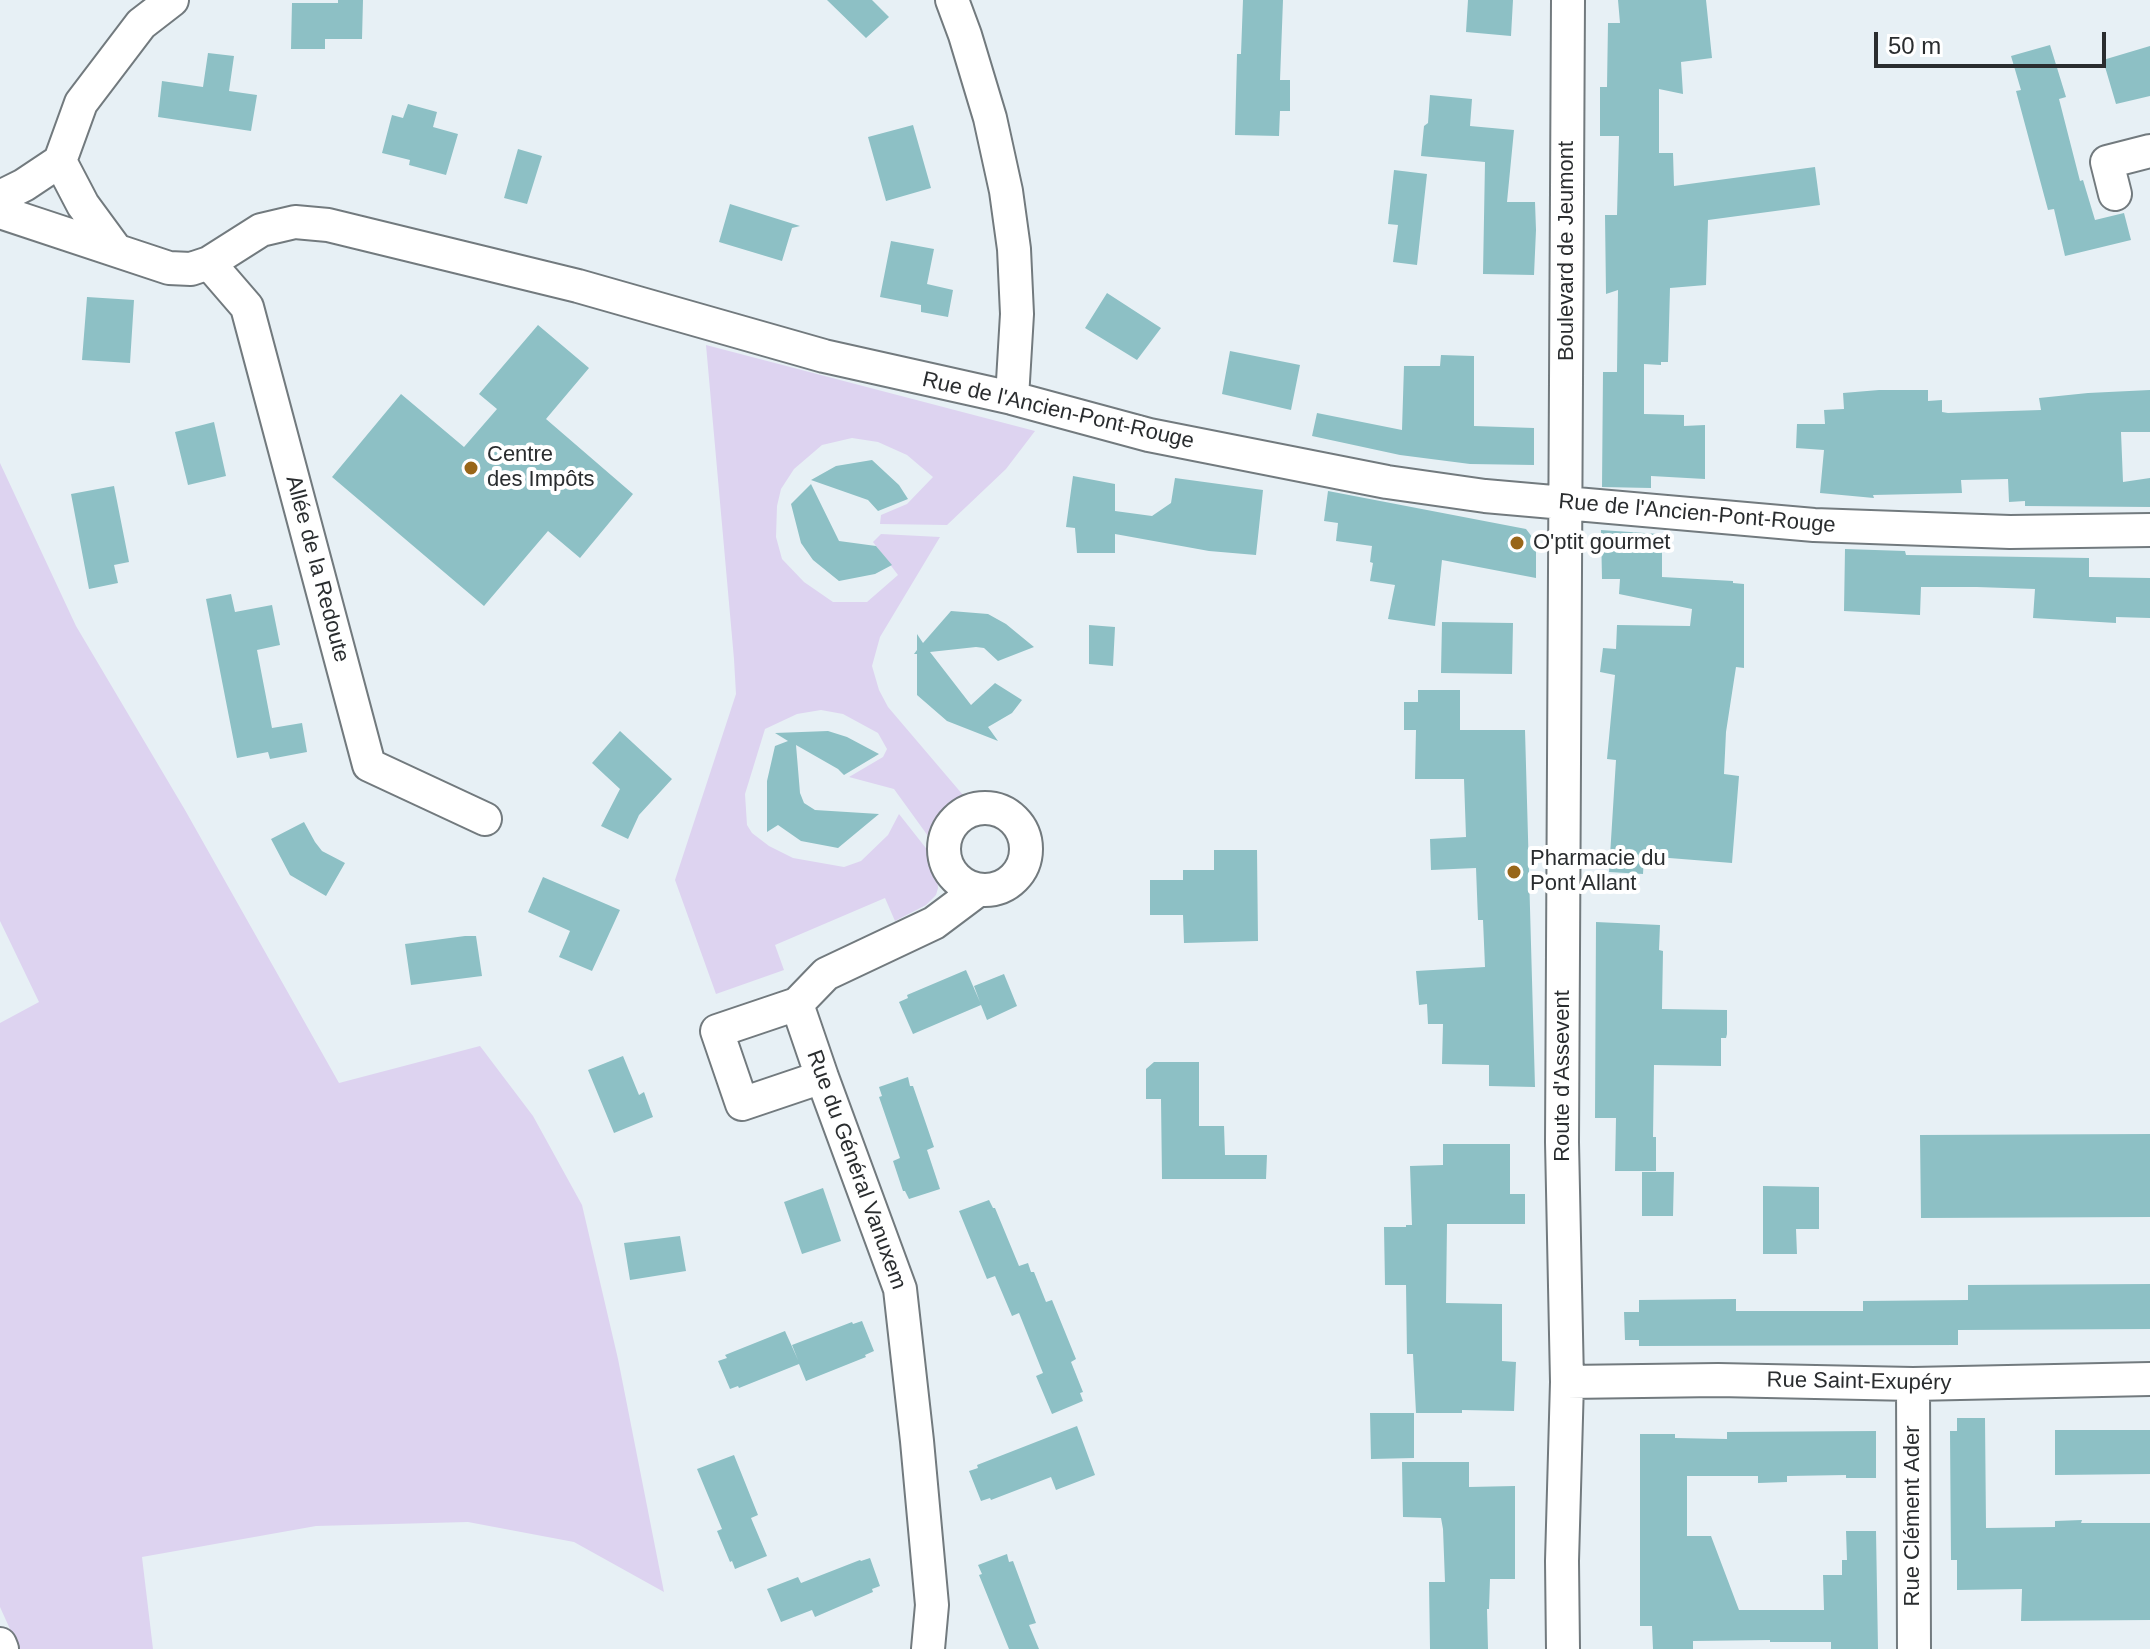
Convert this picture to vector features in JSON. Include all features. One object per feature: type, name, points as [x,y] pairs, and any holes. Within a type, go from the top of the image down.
[{"type":"street","points":[[0,197],[60,161],[81,103],[141,24],[172,0]]},
{"type":"street","points":[[952,0],[990,118],[1006,191],[1014,249],[1017,314],[1012,398]]},
{"type":"street","name":"Boulevard de Jeumont","points":[[1565,503],[1568,0]]},
{"type":"street","points":[[2115,194],[2107,162],[2150,151]]},
{"type":"street","points":[[60,161],[83,205],[116,250]]},
{"type":"street","name":"Rue de l'Ancien-Pont-Rouge","points":[[0,212],[169,268],[191,269],[209,263],[261,230],[295,222],[328,225],[578,286],[824,356],[1012,398],[1149,435],[1387,482],[1485,496],[1814,525],[2010,532],[2150,530]]},
{"type":"street","name":"Allée de la Redoute","points":[[209,263],[247,307],[369,765],[485,819]]},
{"type":"street","name":"Route d'Assevent","points":[[1563,1649],[1567,1382],[1562,1142],[1565,503]]},
{"type":"street","points":[[822,1077],[742,1104],[717,1031],[797,1004],[826,974],[934,923],[978,890]]},
{"type":"street","name":"Rue du Général Vanuxem","points":[[797,1004],[900,1289],[932,1605],[928,1649]]},
{"type":"street","name":"Rue Saint-Exupéry","points":[[1567,1382],[1718,1380],[1913,1384],[2150,1379]]},
{"type":"street","name":"Rue Clément Ader","points":[[1913,1384],[1914,1649]]},
{"type":"shaded area","points":[[706,345],[1035,431],[1006,469],[947,525],[880,524],[881,515],[907,504],[933,477],[907,455],[878,442],[852,438],[822,445],[794,469],[781,489],[776,537],[782,559],[804,582],[833,602],[867,602],[898,575],[873,542],[881,534],[940,537],[880,637],[872,666],[888,707],[963,795],[943,811],[932,838],[894,789],[849,777],[883,757],[887,749],[878,733],[843,714],[821,710],[797,714],[765,729],[745,794],[747,825],[752,833],[793,858],[844,867],[861,861],[888,835],[899,814],[929,852],[938,888],[936,895],[926,905],[895,921],[885,898],[775,945],[784,970],[716,994],[675,880],[736,694]]},
{"type":"shaded area","points":[[0,463],[76,626],[185,810],[339,1083],[480,1046],[533,1116],[582,1205],[618,1359],[664,1592],[574,1542],[468,1522],[316,1526],[142,1557],[153,1649],[19,1649],[0,1607],[0,1023],[39,1002],[0,921]]},
{"type":"building","points":[[338,0],[363,0],[362,39],[325,39],[325,49],[291,49],[292,3],[338,3]]},
{"type":"building","points":[[827,0],[872,0],[889,17],[866,38]]},
{"type":"building","points":[[1243,0],[1283,0],[1280,80],[1290,80],[1290,111],[1280,111],[1279,136],[1235,135],[1237,54],[1241,54]]},
{"type":"building","points":[[1468,0],[1513,0],[1511,36],[1466,32]]},
{"type":"building","points":[[1618,0],[1706,0],[1712,58],[1681,62],[1683,94],[1659,89],[1659,153],[1673,153],[1674,186],[1815,167],[1820,205],[1708,220],[1706,285],[1670,288],[1668,362],[1661,362],[1661,365],[1644,364],[1644,414],[1684,415],[1684,426],[1705,425],[1705,479],[1651,476],[1651,488],[1602,487],[1603,372],[1617,372],[1618,290],[1606,294],[1605,215],[1617,215],[1619,136],[1600,136],[1600,87],[1607,87],[1608,23],[1620,23]]},
{"type":"building","points":[[2050,45],[2066,97],[2059,99],[2080,181],[2083,180],[2095,220],[2124,213],[2131,240],[2065,256],[2054,209],[2048,210],[2016,91],[2021,90],[2011,56]]},
{"type":"building","points":[[2150,46],[2150,96],[2116,104],[2103,60]]},
{"type":"building","points":[[208,53],[234,56],[229,91],[257,95],[251,131],[158,117],[162,81],[203,87]]},
{"type":"building","points":[[1430,95],[1472,99],[1470,126],[1514,130],[1507,202],[1535,202],[1534,275],[1483,274],[1485,162],[1421,156]]},
{"type":"building","points":[[408,104],[437,112],[433,127],[458,134],[446,175],[409,165],[410,160],[382,153],[392,115],[403,118]]},
{"type":"building","points":[[913,125],[931,188],[886,201],[868,137]]},
{"type":"building","points":[[518,149],[542,156],[527,204],[504,198]]},
{"type":"building","points":[[1394,170],[1427,174],[1417,265],[1393,262],[1398,225],[1388,224]]},
{"type":"building","points":[[730,204],[800,226],[792,228],[782,261],[719,242]]},
{"type":"building","points":[[891,241],[934,249],[927,284],[953,290],[948,317],[921,312],[921,305],[880,297]]},
{"type":"building","points":[[1107,293],[1161,328],[1137,360],[1085,328]]},
{"type":"building","points":[[87,297],[134,300],[130,363],[82,360]]},
{"type":"building","name":"Centre des Impôts","points":[[538,325],[589,368],[546,419],[633,494],[580,558],[548,531],[484,606],[332,477],[401,394],[464,447],[497,409],[479,394]]},
{"type":"building","points":[[1230,351],[1300,365],[1291,410],[1222,394]]},
{"type":"building","points":[[1441,355],[1474,356],[1474,426],[1534,428],[1534,465],[1470,464],[1400,455],[1312,436],[1317,413],[1402,430],[1404,366],[1440,366]]},
{"type":"building","points":[[1928,390],[1928,401],[1942,400],[1942,412],[1948,413],[2041,410],[2039,398],[2150,390],[2150,432],[2121,432],[2123,482],[2150,478],[2150,507],[2025,506],[2025,501],[2009,502],[2008,479],[1961,480],[1962,493],[1873,495],[1874,498],[1820,493],[1824,450],[1796,448],[1797,424],[1825,424],[1824,410],[1844,409],[1843,393]]},
{"type":"building","points":[[214,422],[226,476],[188,485],[175,432]]},
{"type":"building","points":[[872,460],[899,485],[908,499],[878,511],[868,500],[811,480],[836,466]]},
{"type":"building","points":[[1073,476],[1115,484],[1115,511],[1152,516],[1171,503],[1175,478],[1263,490],[1256,555],[1209,551],[1115,534],[1115,553],[1077,553],[1075,528],[1066,527]]},
{"type":"building","points":[[811,484],[839,541],[876,546],[892,565],[875,574],[839,581],[813,560],[801,543],[791,504]]},
{"type":"building","points":[[114,486],[129,562],[114,565],[118,583],[89,589],[71,494]]},
{"type":"building","points":[[1328,491],[1526,529],[1536,542],[1536,578],[1442,560],[1435,626],[1388,619],[1395,585],[1370,581],[1372,546],[1336,541],[1338,523],[1324,521]]},
{"type":"building","points":[[1601,530],[1659,534],[1662,577],[1744,584],[1744,668],[1736,667],[1726,732],[1724,774],[1739,776],[1732,863],[1644,856],[1643,874],[1609,872],[1616,760],[1607,759],[1615,675],[1600,672],[1603,648],[1616,649],[1617,625],[1690,626],[1692,609],[1619,594],[1620,579],[1602,579]]},
{"type":"building","points":[[1845,549],[1905,551],[1906,555],[2089,558],[2089,577],[2150,578],[2150,618],[2116,617],[2116,623],[2033,618],[2035,589],[1977,587],[1921,587],[1920,615],[1844,611]]},
{"type":"building","points":[[231,594],[235,612],[272,605],[280,645],[257,650],[272,728],[302,723],[307,752],[270,759],[268,752],[237,758],[206,599]]},
{"type":"building","points":[[951,611],[988,614],[1034,647],[998,661],[984,648],[930,652],[971,705],[995,683],[1022,700],[1012,713],[988,727],[998,741],[947,721],[917,695],[917,654],[914,654],[917,634],[923,643]]},
{"type":"building","points":[[1442,622],[1513,623],[1512,674],[1441,673]]},
{"type":"building","points":[[1089,625],[1115,627],[1113,666],[1089,664]]},
{"type":"building","points":[[1418,690],[1460,690],[1460,730],[1525,730],[1535,1087],[1489,1086],[1489,1065],[1442,1064],[1443,1024],[1428,1024],[1427,1004],[1419,1005],[1416,971],[1485,967],[1483,920],[1478,920],[1476,868],[1431,870],[1430,839],[1466,837],[1464,779],[1415,779],[1416,730],[1404,730],[1404,702],[1418,702]]},
{"type":"building","points":[[620,731],[672,779],[639,815],[628,839],[601,826],[620,789],[592,763]]},
{"type":"building","points":[[828,731],[879,754],[844,775],[796,745],[800,793],[804,803],[815,810],[879,814],[838,848],[801,841],[778,825],[767,832],[767,781],[775,746],[788,741],[775,733]]},
{"type":"building","points":[[304,822],[322,851],[345,863],[326,896],[290,875],[271,839]]},
{"type":"building","points":[[1214,850],[1257,850],[1258,941],[1184,943],[1183,915],[1150,915],[1150,880],[1183,880],[1183,870],[1214,870]]},
{"type":"building","points":[[543,877],[620,910],[592,971],[559,957],[570,931],[528,912]]},
{"type":"building","points":[[1596,922],[1660,925],[1662,1009],[1727,1010],[1727,1034],[1726,1038],[1721,1038],[1721,1066],[1654,1065],[1656,1171],[1615,1171],[1616,1118],[1595,1118]]},
{"type":"building","points":[[476,936],[482,976],[411,985],[405,944]]},
{"type":"building","points":[[966,970],[980,1002],[974,986],[1004,974],[1017,1006],[987,1020],[981,1005],[913,1034],[899,1002],[908,998],[907,995]]},
{"type":"building","points":[[623,1056],[639,1095],[644,1092],[653,1117],[614,1133],[588,1070]]},
{"type":"building","points":[[1154,1062],[1199,1062],[1199,1126],[1224,1126],[1225,1155],[1267,1155],[1266,1179],[1162,1179],[1161,1099],[1146,1099],[1146,1069]]},
{"type":"building","points":[[908,1077],[934,1147],[927,1150],[940,1189],[909,1199],[903,1191],[893,1161],[900,1158],[879,1097],[882,1096],[879,1087]]},
{"type":"building","points":[[2150,1134],[2150,1217],[1921,1218],[1920,1135]]},
{"type":"building","points":[[1443,1144],[1510,1144],[1510,1194],[1525,1194],[1525,1224],[1447,1224],[1446,1303],[1502,1304],[1502,1361],[1516,1362],[1514,1411],[1416,1413],[1413,1354],[1407,1354],[1406,1285],[1385,1285],[1384,1227],[1412,1225],[1410,1166],[1443,1165]]},
{"type":"building","points":[[1642,1172],[1674,1172],[1673,1216],[1642,1216]]},
{"type":"building","points":[[1763,1186],[1819,1187],[1819,1229],[1796,1229],[1797,1254],[1763,1254]]},
{"type":"building","points":[[823,1188],[841,1241],[802,1254],[784,1202]]},
{"type":"building","points":[[989,1200],[1019,1266],[1028,1263],[1046,1302],[1052,1300],[1076,1359],[1071,1362],[1083,1392],[1080,1393],[1083,1401],[1052,1414],[1036,1376],[1043,1373],[1019,1313],[1012,1316],[995,1276],[987,1279],[959,1211]]},
{"type":"building","points":[[680,1236],[686,1271],[630,1280],[624,1243]]},
{"type":"building","points":[[2150,1284],[2150,1329],[1958,1330],[1958,1345],[1639,1346],[1639,1340],[1625,1340],[1624,1312],[1639,1312],[1639,1300],[1736,1299],[1736,1311],[1863,1311],[1863,1301],[1968,1300],[1968,1285]]},
{"type":"building","points":[[862,1321],[874,1351],[806,1381],[799,1364],[730,1389],[718,1361],[727,1358],[725,1355],[785,1331],[798,1360],[792,1345]]},
{"type":"building","points":[[1370,1413],[1414,1413],[1414,1458],[1371,1459]]},
{"type":"building","points":[[1957,1418],[1985,1418],[1986,1528],[2055,1527],[2055,1521],[2082,1520],[2081,1523],[2150,1523],[2150,1620],[2021,1621],[2022,1589],[1957,1590],[1957,1560],[1951,1560],[1950,1431],[1957,1431]]},
{"type":"building","points":[[1077,1426],[1095,1475],[1056,1490],[1051,1477],[981,1501],[969,1471],[978,1468],[977,1465]]},
{"type":"building","points":[[2055,1430],[2150,1430],[2150,1474],[2055,1475]]},
{"type":"building","points":[[1876,1431],[1876,1478],[1787,1476],[1787,1482],[1758,1483],[1758,1476],[1687,1476],[1687,1536],[1711,1536],[1739,1610],[1824,1610],[1823,1575],[1842,1575],[1842,1560],[1847,1560],[1846,1531],[1876,1531],[1878,1649],[1831,1649],[1831,1642],[1770,1640],[1693,1641],[1693,1649],[1653,1649],[1652,1626],[1640,1626],[1640,1434],[1727,1439],[1727,1432]]},
{"type":"building","points":[[734,1455],[758,1515],[751,1518],[767,1556],[735,1569],[717,1531],[722,1529],[697,1469]]},
{"type":"building","points":[[1402,1462],[1469,1462],[1469,1487],[1515,1486],[1515,1579],[1490,1579],[1488,1649],[1430,1649],[1429,1582],[1445,1582],[1443,1529],[1441,1518],[1403,1517]]},
{"type":"building","points":[[1007,1554],[1009,1562],[1013,1561],[1036,1623],[1029,1625],[1039,1649],[1009,1649],[979,1575],[982,1574],[978,1565]]},
{"type":"building","points":[[870,1558],[880,1586],[872,1589],[873,1592],[815,1617],[812,1610],[781,1622],[767,1589],[798,1577],[801,1583]]},
{"type":"place","name":"Centre des Impôts","points":[[471,468]]},
{"type":"place","name":"O'ptit gourmet","points":[[1517,543]]},
{"type":"place","name":"Pharmacie du Pont Allant","points":[[1514,872]]}]
